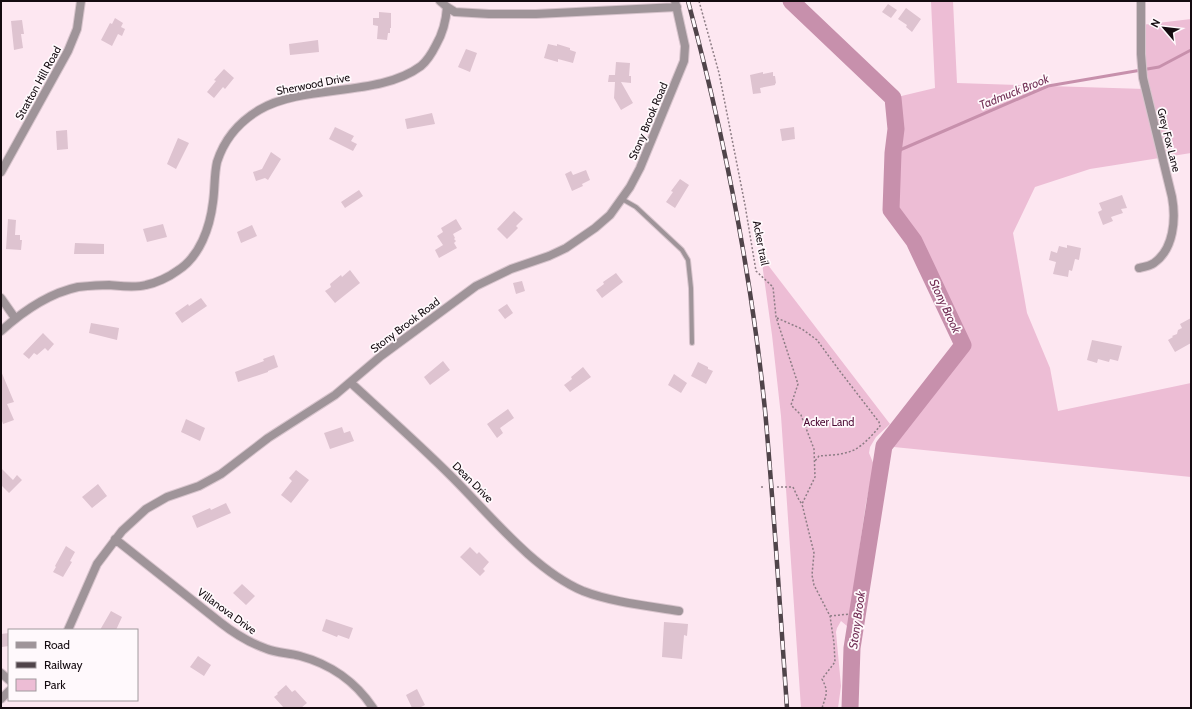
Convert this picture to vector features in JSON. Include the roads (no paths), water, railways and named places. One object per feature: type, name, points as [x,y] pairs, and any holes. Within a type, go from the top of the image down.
[{"type":"street","name":"Stratton Hill Road","points":[[1,172],[68,51],[77,29],[80,1]]},
{"type":"street","points":[[440,1],[447,8],[455,12],[512,14],[676,4]]},
{"type":"street","name":"Grey Fox Lane","points":[[1139,268],[1153,264],[1162,254],[1169,241],[1174,219],[1172,197],[1154,125],[1142,66],[1141,1]]},
{"type":"street","name":"Stony Brook Road","points":[[68,629],[97,564],[115,539],[146,509],[167,497],[199,486],[221,474],[268,438],[335,395],[381,356],[476,286],[511,269],[549,256],[566,248],[595,228],[610,215],[630,187],[640,168],[684,61],[685,46],[676,4]]},
{"type":"street","name":"Sherwood Drive","points":[[1,331],[15,318],[57,294],[78,288],[107,285],[146,285],[177,272],[186,265],[204,238],[210,221],[217,163],[223,147],[234,130],[247,118],[276,102],[378,83],[402,77],[428,60],[446,21],[447,8]]},
{"type":"street","points":[[1,298],[15,318]]},
{"type":"street","name":"Dean Drive","points":[[351,383],[427,451],[516,542],[555,576],[584,591],[621,601],[678,611]]},
{"type":"street","name":"Villanova Drive","points":[[115,539],[239,636],[267,650],[310,659],[333,669],[353,684],[374,708]]},
{"type":"lane","points":[[621,199],[636,207],[682,250],[688,260],[691,288],[692,343]]},
{"type":"waterway","name":"Stony Brook","points":[[791,1],[893,98],[896,129],[893,153],[891,210],[914,241],[963,345],[884,446],[852,648],[850,708]]},
{"type":"waterway","name":"Tadmuck Brook","points":[[893,153],[1048,86],[1159,67],[1191,50]]},
{"type":"railway","points":[[688,1],[713,102],[735,204],[752,307],[765,410],[787,708]]},
{"type":"park label","name":"Acker Land","points":[[829,422]]}]
